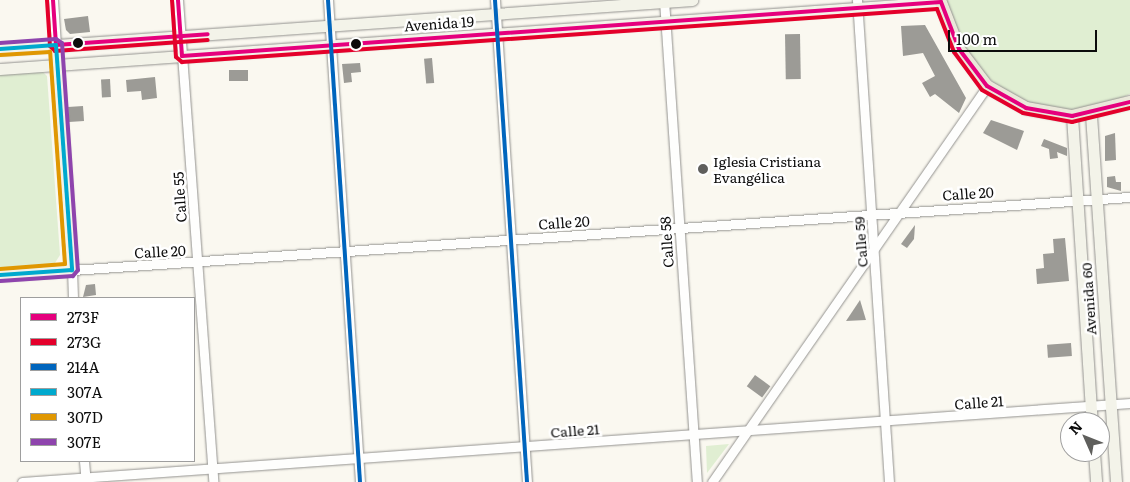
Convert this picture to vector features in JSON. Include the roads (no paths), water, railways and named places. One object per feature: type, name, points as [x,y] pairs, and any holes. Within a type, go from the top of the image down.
[{"type":"main road","name":"Avenida 19","points":[[0,49],[692,0]]},
{"type":"main road","name":"Avenida 19","points":[[0,69],[665,22],[858,4],[941,1]]},
{"type":"main road","points":[[941,1],[959,49],[987,86],[1026,108],[1072,116],[1091,115],[1130,102]]},
{"type":"main road","points":[[56,45],[72,270]]},
{"type":"main road","name":"Avenida 60","points":[[1091,115],[1116,482]]},
{"type":"main road","name":"Avenida 60","points":[[1072,116],[1091,412]]},
{"type":"main road","name":"Calle 20","points":[[0,275],[72,270]]},
{"type":"main road","points":[[1095,462],[1096,482]]},
{"type":"street","points":[[53,0],[56,45]]},
{"type":"street","name":"Calle 55","points":[[178,0],[213,482]]},
{"type":"street","points":[[328,0],[360,482]]},
{"type":"street","points":[[495,0],[527,482]]},
{"type":"street","name":"Calle 58","points":[[664,1],[692,436],[697,482]]},
{"type":"street","name":"Calle 59","points":[[858,4],[889,482]]},
{"type":"street","points":[[712,482],[987,86]]},
{"type":"street","name":"Calle 20","points":[[72,270],[198,264],[1130,197]]},
{"type":"street","points":[[72,270],[73,297]]},
{"type":"street","name":"Calle 21","points":[[22,482],[86,480],[212,469],[1091,408],[1130,403]]},
{"type":"street","points":[[84,462],[86,480]]},
{"type":"place","name":"Iglesia Cristiana Evangélica","points":[[703,169]]}]
